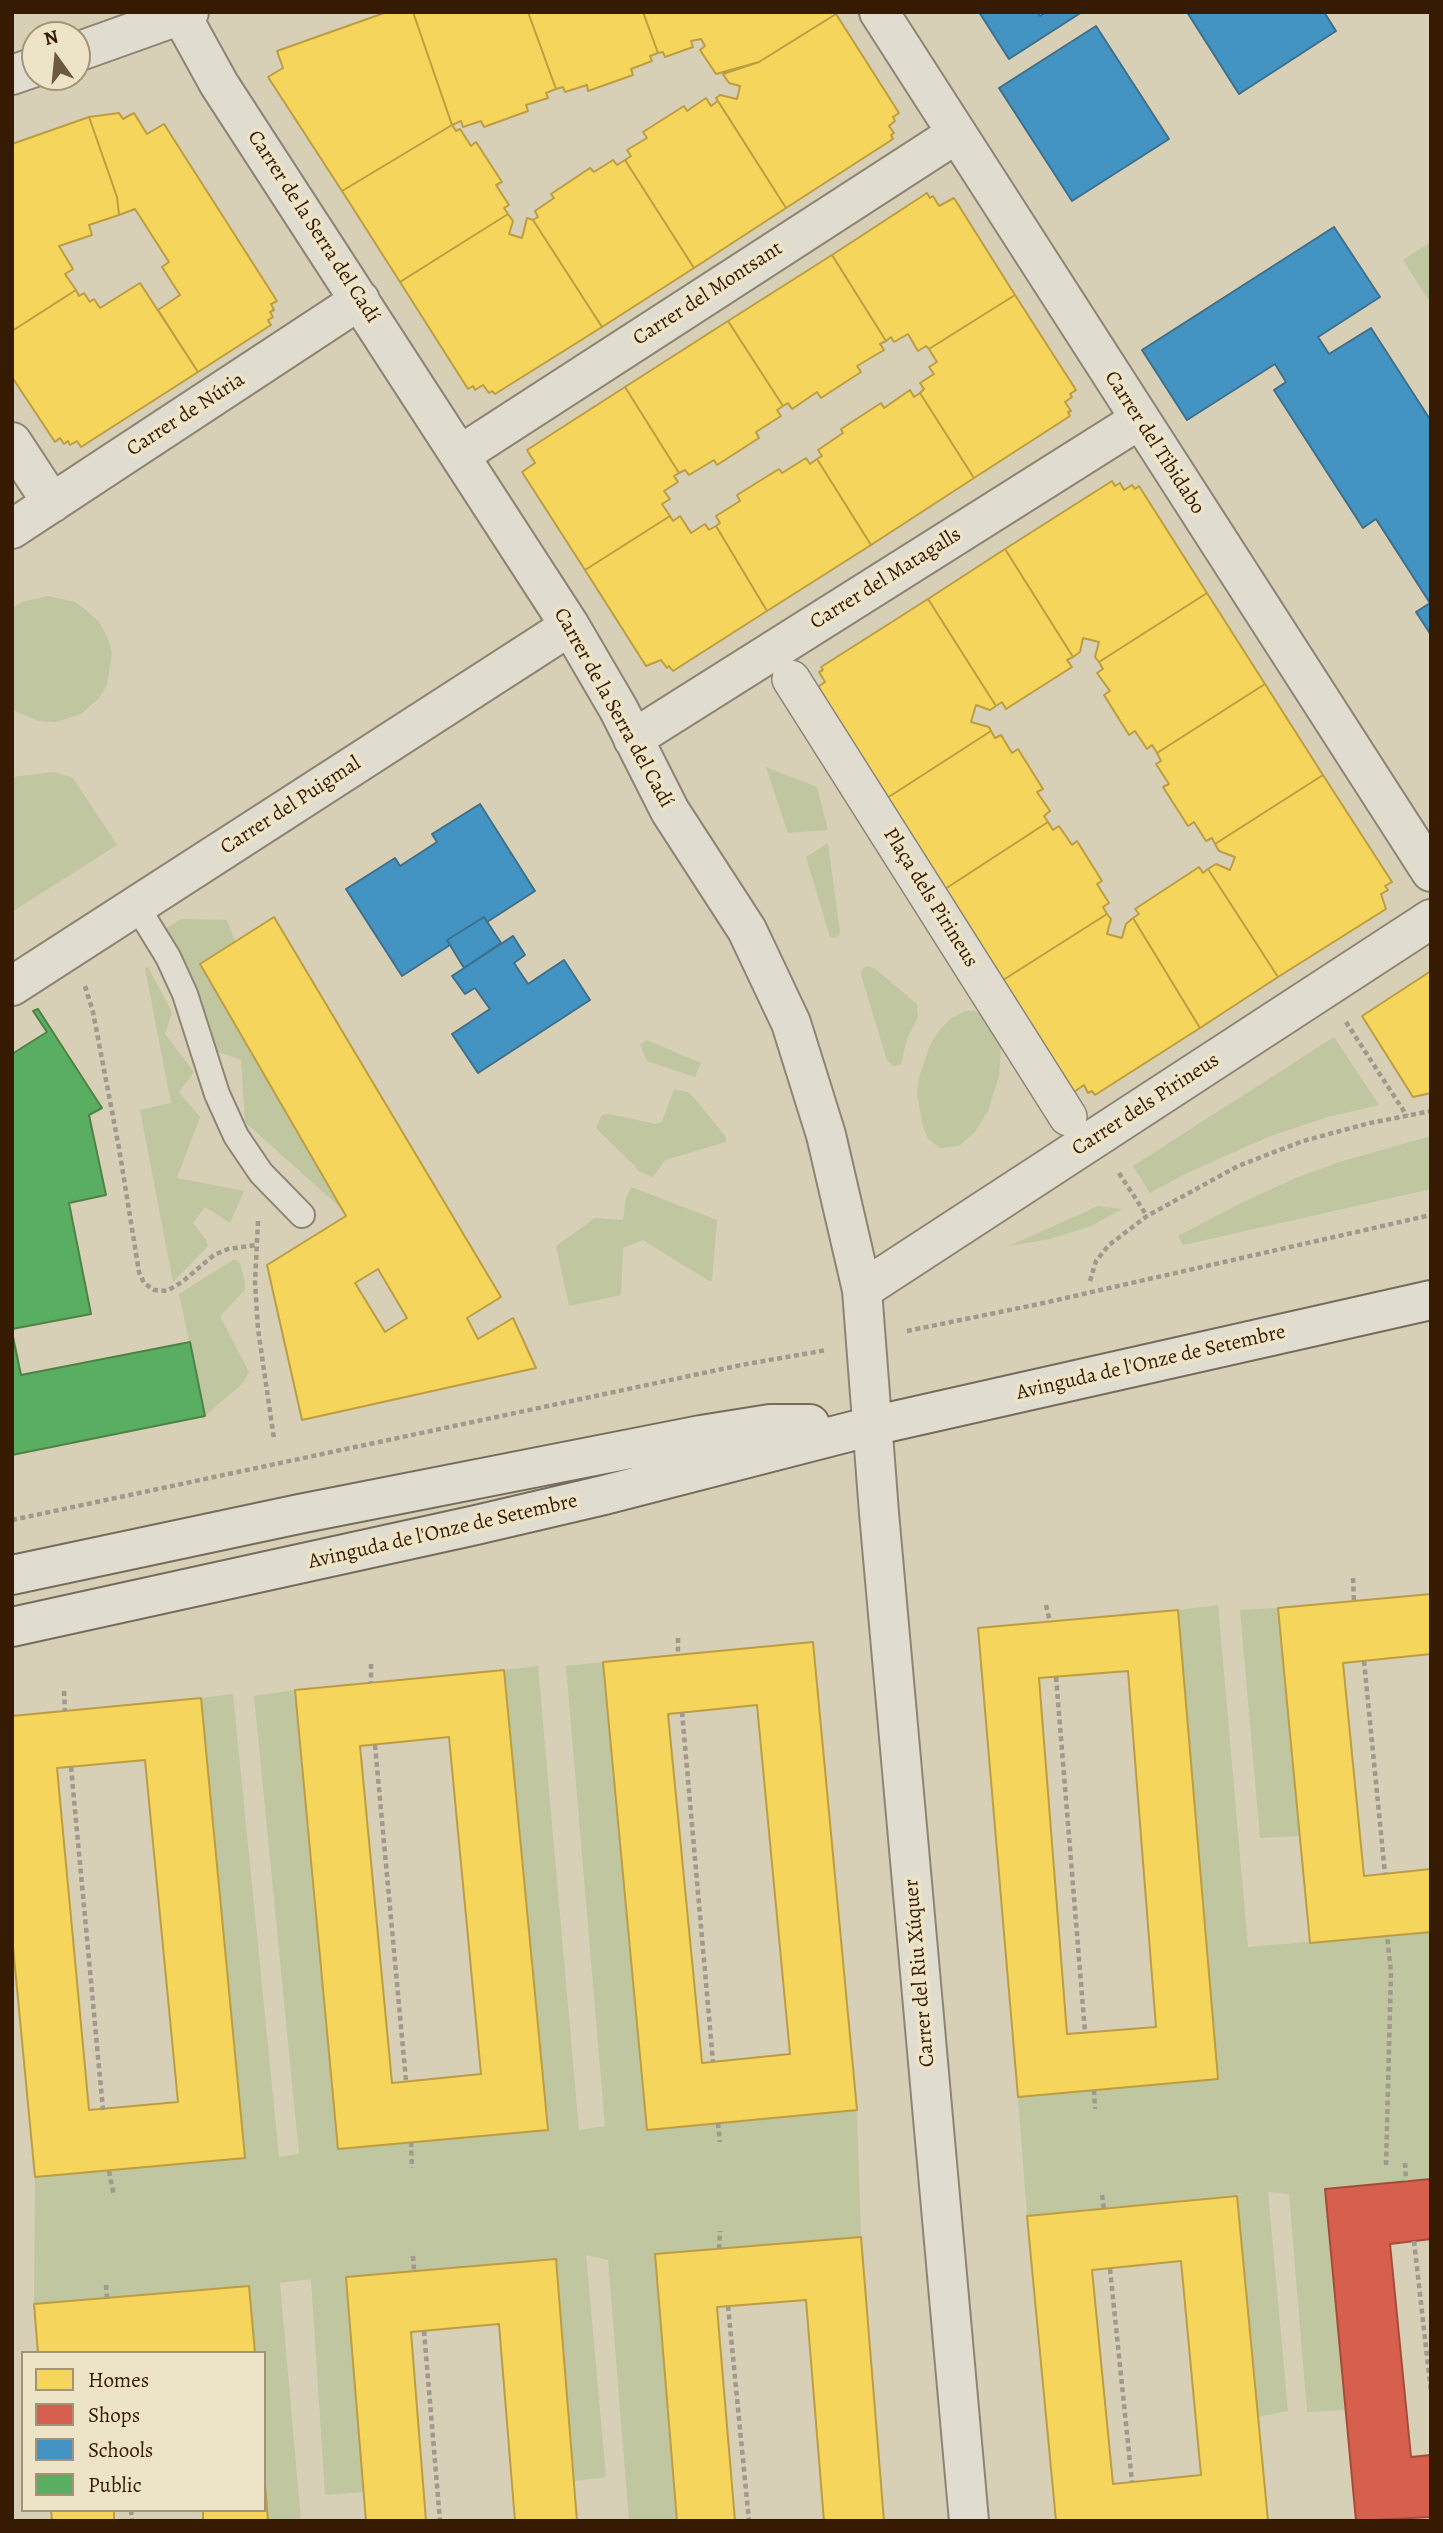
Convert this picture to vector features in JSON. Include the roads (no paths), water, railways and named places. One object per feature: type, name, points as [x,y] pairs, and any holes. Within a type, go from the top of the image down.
[{"type":"street","name":"Carrer del Tibidabo","points":[[879,12],[1431,872]]},
{"type":"street","points":[[91,47],[185,14]]},
{"type":"street","name":"Carrer de la Serra del Cadí","points":[[185,14],[199,51],[219,84],[570,626],[619,710],[670,811],[747,930],[791,1023],[826,1135],[862,1290],[872,1426]]},
{"type":"street","name":"Carrer del Montsant","points":[[460,455],[956,134]]},
{"type":"street","name":"Carrer de Núria","points":[[12,529],[360,300]]},
{"type":"street","name":"Carrer del Matagalls","points":[[633,739],[1139,420]]},
{"type":"street","points":[[12,442],[52,503]]},
{"type":"street","name":"Carrer del Puigmal","points":[[12,986],[570,626]]},
{"type":"street","name":"Plaça dels Pirineus","points":[[791,679],[1068,1117]]},
{"type":"street","name":"Carrer dels Pirineus","points":[[862,1290],[1431,919]]},
{"type":"street","name":"Avinguda de l'Onze de Setembre","points":[[12,1627],[604,1495],[872,1426],[1431,1300]]},
{"type":"street","name":"Avinguda de l'Onze de Setembre","points":[[12,1576],[299,1514],[701,1435],[780,1424],[872,1426]]},
{"type":"street","name":"Carrer del Riu Xúquer","points":[[872,1426],[969,2521]]},
{"type":"lane","points":[[136,905],[168,957],[186,994],[217,1094],[236,1136],[261,1173],[302,1215]]}]
